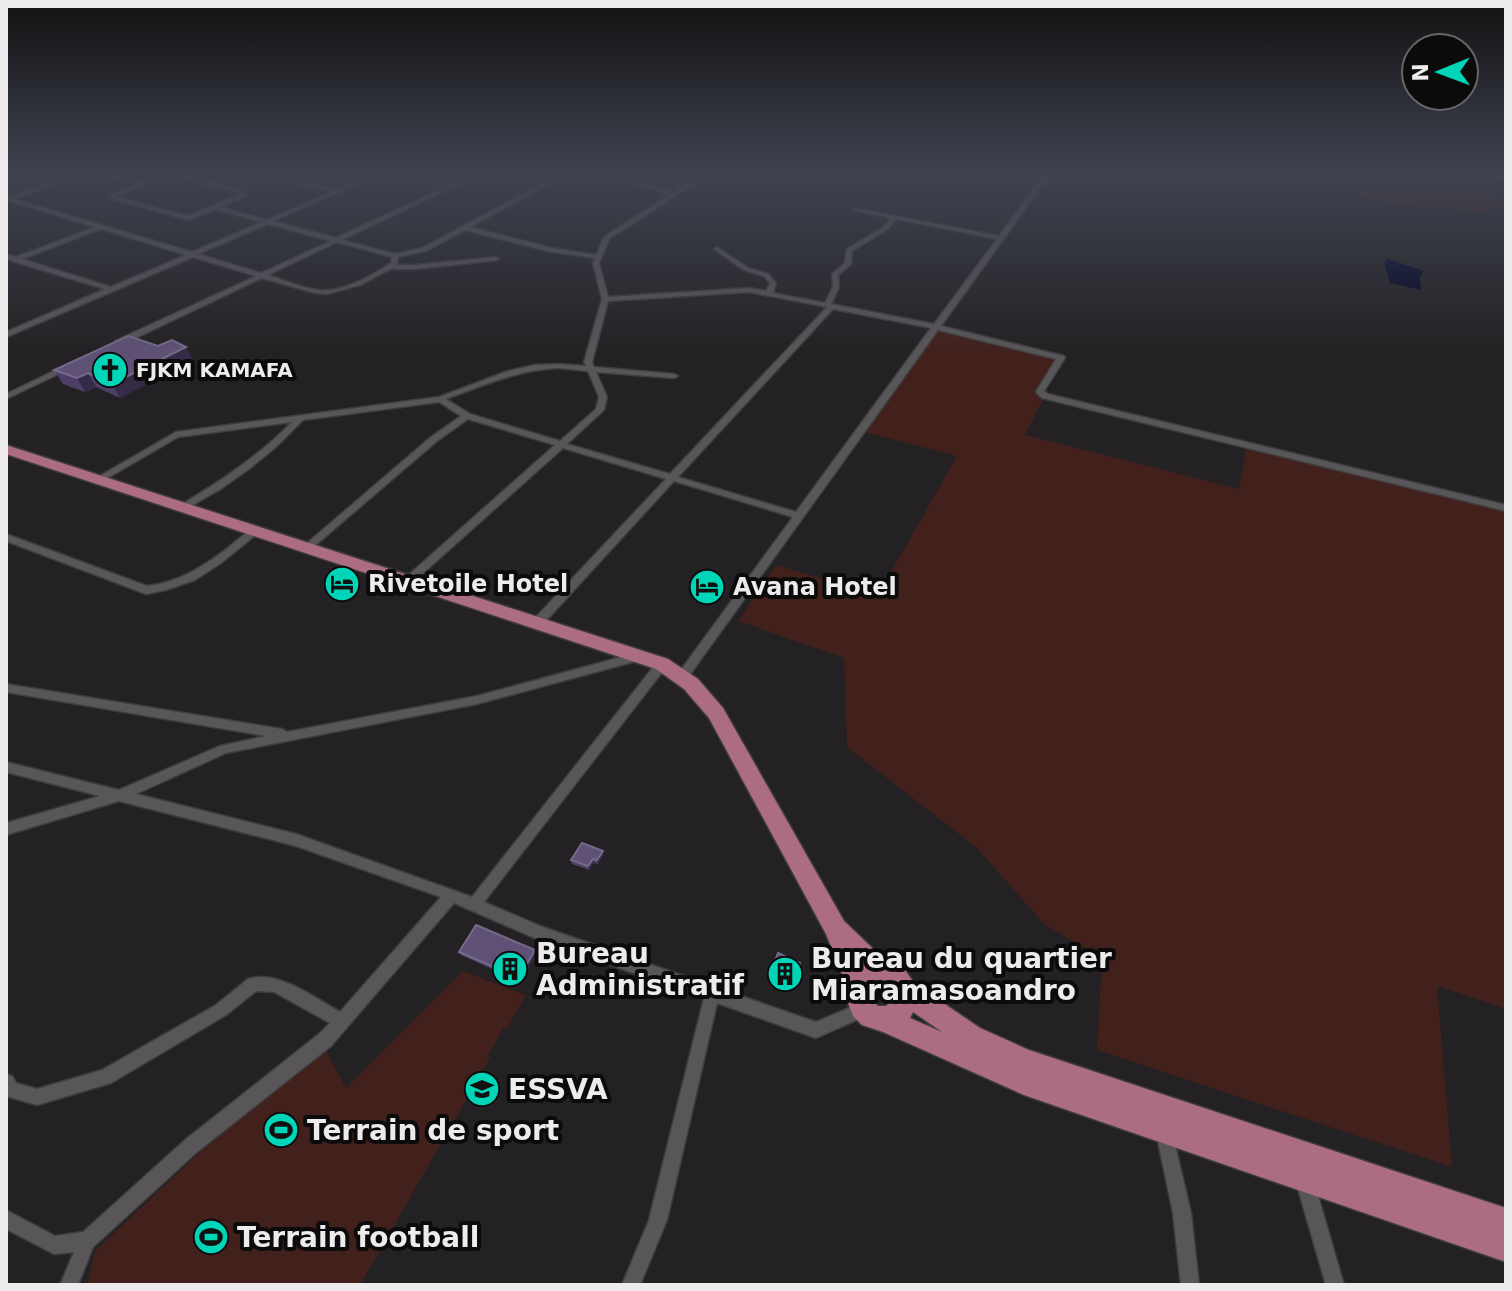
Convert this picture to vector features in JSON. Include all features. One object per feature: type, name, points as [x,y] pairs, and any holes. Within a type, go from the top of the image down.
[{"type":"main road","points":[[6,449],[96,481],[539,621],[662,664],[682,677],[716,713],[836,929],[870,1006],[1011,1078],[1506,1247]]},
{"type":"main road","points":[[836,929],[881,973],[895,979],[904,991],[971,1037],[1026,1062],[1506,1223]]},
{"type":"main road","points":[[870,1006],[866,977],[881,973]]},
{"type":"main road","points":[[870,1006],[894,1018],[904,1007],[904,991]]},
{"type":"street","points":[[6,263],[84,233]]},
{"type":"street","points":[[126,233],[317,292],[349,287],[390,267],[394,264],[395,256]]},
{"type":"street","points":[[8,332],[237,233]]},
{"type":"street","points":[[305,233],[395,256],[424,250],[455,233]]},
{"type":"street","points":[[106,349],[348,233]]},
{"type":"street","points":[[486,233],[552,250],[598,257]]},
{"type":"street","points":[[408,581],[600,410],[603,397],[588,362],[605,299],[596,263],[606,238],[614,233]]},
{"type":"street","points":[[539,621],[670,478],[782,363],[829,306],[836,287],[835,274],[848,264],[849,250],[874,233]]},
{"type":"street","points":[[976,233],[1000,238]]},
{"type":"street","points":[[682,677],[1004,233]]},
{"type":"street","points":[[717,249],[746,269],[766,275],[773,283],[769,293]]},
{"type":"street","points":[[6,256],[111,289]]},
{"type":"street","points":[[390,267],[496,259]]},
{"type":"street","points":[[605,299],[749,290],[936,327],[1061,358],[1040,392],[1045,396],[1506,508]]},
{"type":"street","points":[[6,397],[77,363]]},
{"type":"street","points":[[96,481],[176,435],[440,399],[534,367],[592,368],[674,376]]},
{"type":"street","points":[[440,399],[467,416],[798,516]]},
{"type":"street","points":[[308,547],[434,439],[467,416]]},
{"type":"street","points":[[182,508],[250,466],[301,417]]},
{"type":"street","points":[[6,537],[146,590],[164,590],[206,570],[255,531]]},
{"type":"street","points":[[6,829],[121,795],[224,749],[477,700],[641,656]]},
{"type":"street","points":[[474,905],[662,664]]},
{"type":"street","points":[[6,688],[289,735]]},
{"type":"street","points":[[6,767],[296,840],[452,895],[537,932],[816,1030],[870,1006]]},
{"type":"street","points":[[69,1285],[87,1241],[191,1146],[325,1040],[452,895]]},
{"type":"street","points":[[6,1082],[11,1090],[37,1097],[105,1077],[221,1010],[253,984],[275,985],[342,1021]]},
{"type":"street","points":[[631,1285],[658,1220],[712,994]]},
{"type":"street","points":[[1164,1130],[1182,1213],[1190,1285]]},
{"type":"street","points":[[1303,1176],[1335,1285]]},
{"type":"street","points":[[6,1219],[54,1245],[87,1241]]},
{"type":"shaded area","points":[[936,327],[1061,358],[1040,392],[1045,396],[1025,435],[1239,489],[1247,446],[1506,508],[1506,1009],[1437,986],[1452,1167],[1097,1050],[1102,958],[1045,925],[977,848],[847,747],[844,658],[738,621],[776,565],[878,595],[957,456],[860,431]]},
{"type":"shaded area","points":[[463,971],[526,995],[508,1027],[504,1027],[487,1057],[491,1056],[360,1285],[87,1285],[95,1251],[213,1140],[326,1051],[346,1088]]},
{"type":"water","points":[[1387,259],[1424,271],[1420,277],[1421,290],[1390,283],[1384,264]]},
{"type":"building","points":[[128,336],[158,346],[172,340],[186,347],[112,384],[88,373],[77,378],[54,370]]},
{"type":"building","points":[[582,843],[603,851],[588,866],[571,860]]},
{"type":"building","name":"Bureau Administratif","points":[[476,925],[535,950],[519,978],[459,952]]},
{"type":"building","points":[[778,953],[800,963],[794,979],[771,971]]},
{"type":"place","name":"FJKM KAMAFA","points":[[110,370]]},
{"type":"place","name":"Rivetoile Hotel","points":[[342,584]]},
{"type":"place","name":"Avana Hotel","points":[[707,587]]},
{"type":"place","name":"Bureau Administratif","points":[[510,969]]},
{"type":"place","name":"Bureau du quartier Miaramasoandro","points":[[785,974]]},
{"type":"place","name":"ESSVA","points":[[482,1089]]},
{"type":"place","name":"Terrain de sport","points":[[281,1130]]},
{"type":"place","name":"Terrain football","points":[[211,1237]]}]
